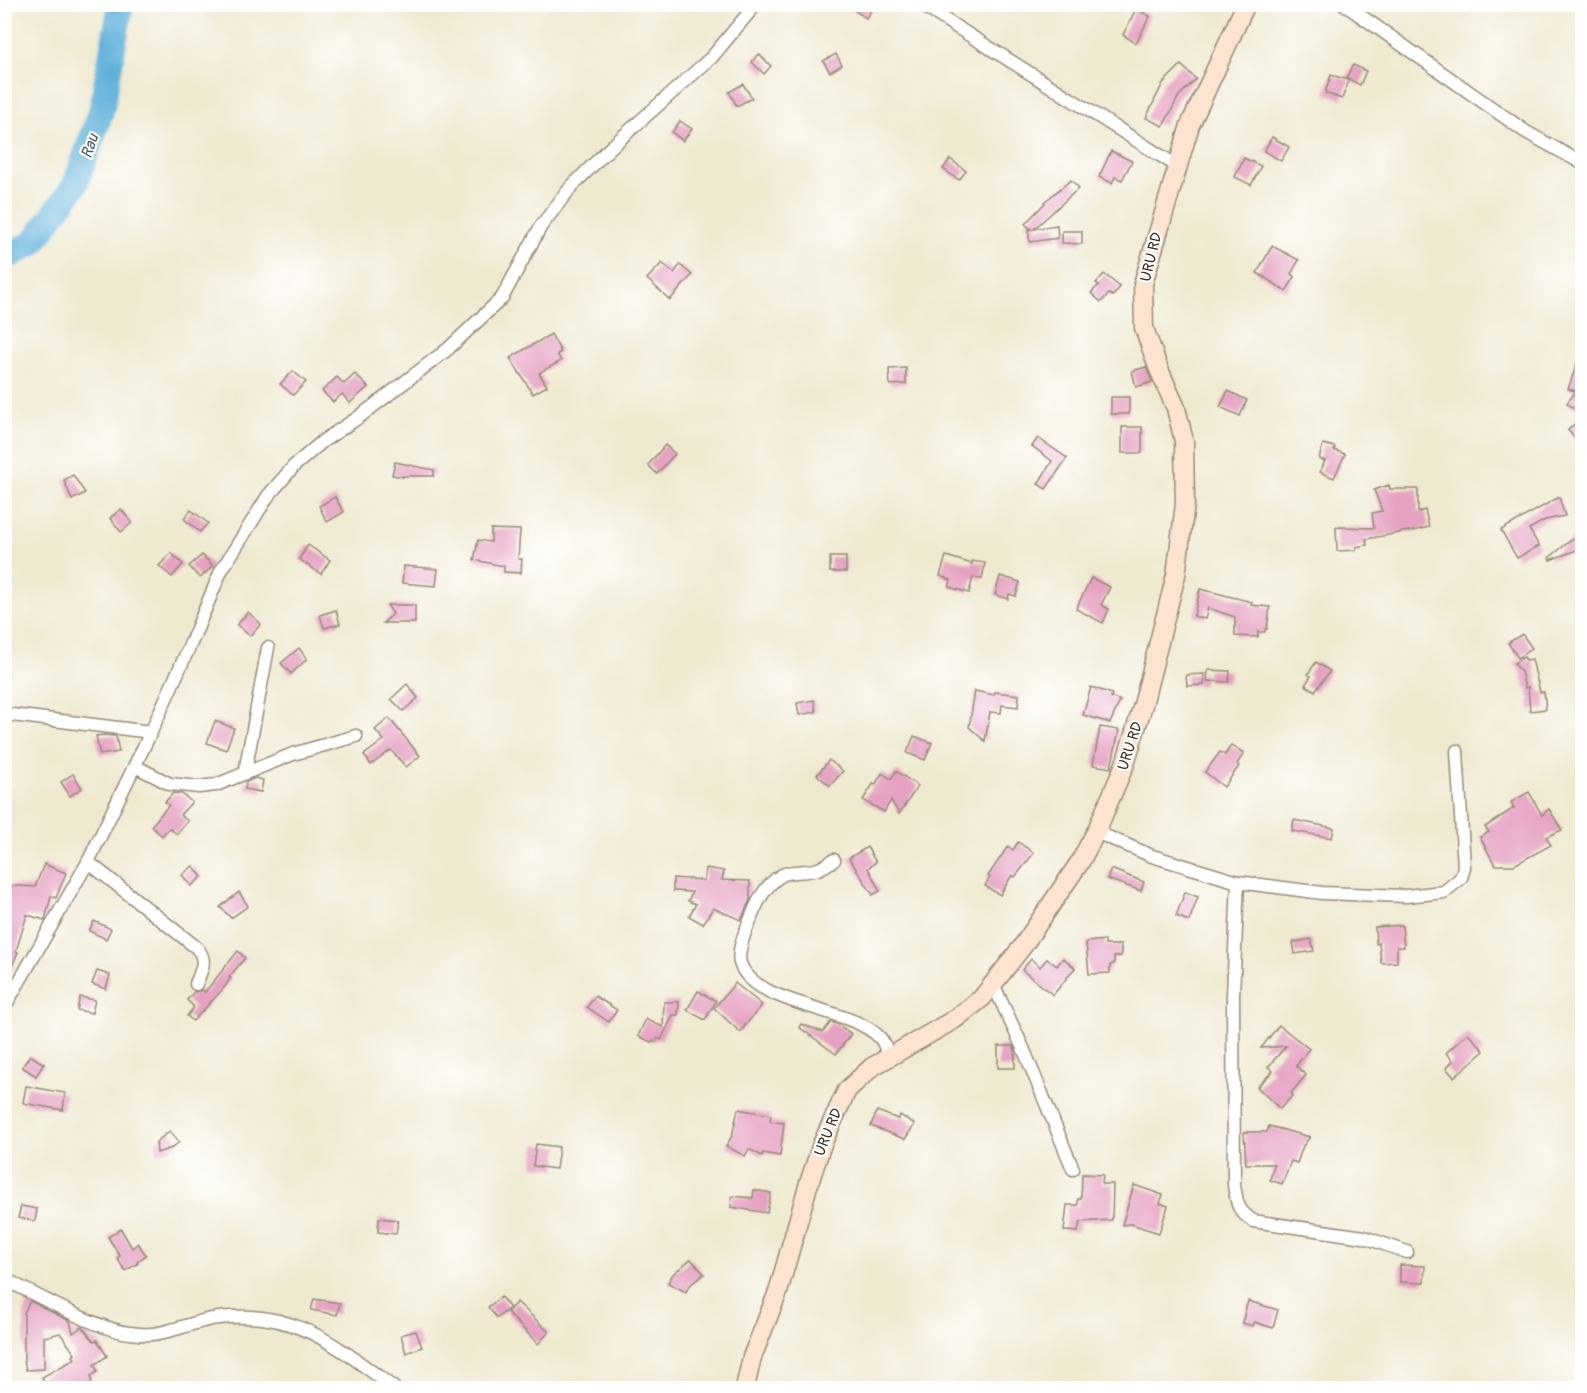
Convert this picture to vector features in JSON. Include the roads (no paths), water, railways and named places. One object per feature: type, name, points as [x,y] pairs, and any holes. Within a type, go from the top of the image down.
[{"type":"street","points":[[4,1008],[88,862],[151,732],[221,571],[268,496],[294,466],[323,441],[448,348],[502,298],[541,226],[571,187],[609,148],[712,57],[756,4]]},
{"type":"street","points":[[920,4],[1177,166]]},
{"type":"street","name":"URU RD","points":[[745,1389],[752,1357],[778,1292],[808,1186],[832,1120],[847,1090],[872,1067],[955,1020],[982,998],[1022,947],[1080,862],[1096,832],[1125,764],[1143,705],[1178,563],[1185,504],[1184,441],[1176,408],[1144,328],[1143,284],[1190,125],[1246,4]]},
{"type":"street","points":[[1344,4],[1526,132],[1582,163]]},
{"type":"street","points":[[245,772],[268,648]]},
{"type":"street","points":[[4,714],[151,732]]},
{"type":"street","points":[[135,766],[170,784],[199,787],[216,785],[293,754],[356,736]]},
{"type":"street","points":[[1096,832],[1152,856],[1238,882],[1322,893],[1406,896],[1444,892],[1461,878],[1464,867],[1457,751]]},
{"type":"street","points":[[834,860],[817,870],[784,874],[772,882],[759,898],[744,934],[740,963],[749,976],[769,991],[869,1029],[884,1045],[887,1058]]},
{"type":"street","points":[[88,862],[197,948],[203,955],[204,962],[196,984]]},
{"type":"street","points":[[1238,882],[1233,995],[1234,1185],[1236,1202],[1241,1213],[1253,1221],[1364,1237],[1407,1252]]},
{"type":"street","points":[[993,984],[1023,1048],[1073,1169]]},
{"type":"street","points":[[4,1279],[77,1314],[126,1333],[153,1334],[217,1318],[249,1316],[281,1321],[309,1331],[336,1346],[394,1389]]},
{"type":"waterway","name":"Rau","points":[[4,258],[33,243],[75,185],[101,112],[121,4]]}]
